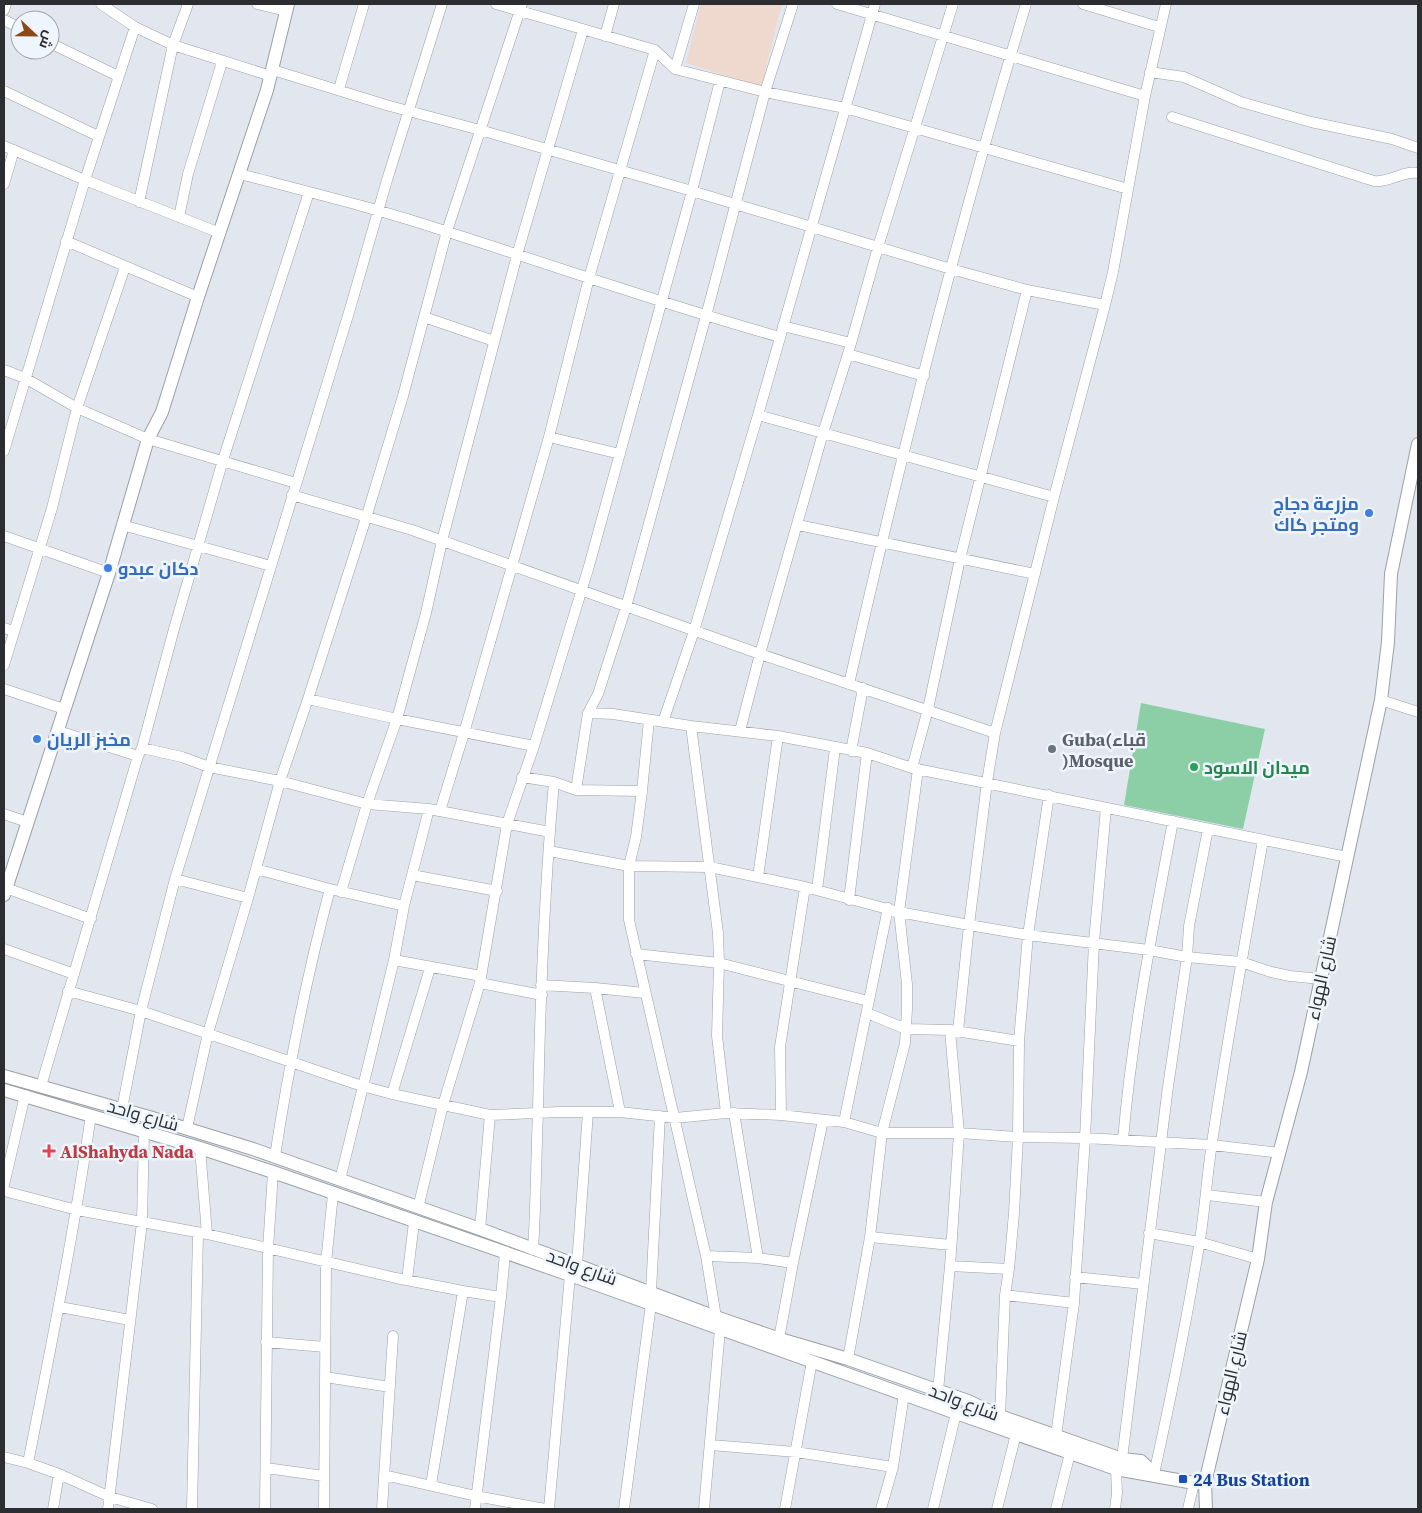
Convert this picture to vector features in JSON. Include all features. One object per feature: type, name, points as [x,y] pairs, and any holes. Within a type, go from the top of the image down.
[{"type":"street","points":[[4,10],[6,4]]},
{"type":"street","points":[[101,4],[113,7],[134,27],[173,45],[222,62],[338,89],[692,191],[950,269],[1027,290],[1105,305]]},
{"type":"street","points":[[139,202],[173,45],[188,4]]},
{"type":"street","points":[[91,919],[5,892],[26,822],[58,731],[109,573],[148,439],[162,412],[272,73],[287,8],[257,4]]},
{"type":"street","points":[[338,89],[364,4]]},
{"type":"street","points":[[122,1109],[141,1011],[175,879],[442,4]]},
{"type":"street","points":[[496,4],[521,7],[583,30],[655,50],[675,69],[765,92],[845,108],[1128,189]]},
{"type":"street","points":[[605,36],[614,4]]},
{"type":"street","points":[[675,69],[694,4]]},
{"type":"street","points":[[576,790],[588,713],[598,694],[626,607],[765,92],[793,4]]},
{"type":"street","points":[[837,4],[1145,96]]},
{"type":"street","points":[[663,722],[694,631],[758,415],[875,4]]},
{"type":"street","points":[[740,731],[823,433],[851,344],[878,246],[953,4]]},
{"type":"street","points":[[849,684],[881,543],[950,269],[1026,4]]},
{"type":"street","points":[[1083,4],[1159,27]]},
{"type":"street","points":[[938,1390],[950,1266],[959,1133],[954,1030],[995,733],[1054,497],[1105,305],[1145,96],[1159,27],[1166,4]]},
{"type":"street","points":[[187,1128],[208,1033],[280,782],[366,518],[403,396],[448,231],[521,7]]},
{"type":"street","points":[[4,451],[84,180],[134,27]]},
{"type":"street","points":[[341,892],[367,804],[397,719],[494,340],[583,30]]},
{"type":"street","points":[[60,48],[118,76]]},
{"type":"street","points":[[440,811],[549,436],[589,278],[655,50]]},
{"type":"street","points":[[179,218],[188,174],[222,62]]},
{"type":"street","points":[[1150,72],[1184,77],[1241,102],[1310,122],[1392,139],[1418,148]]},
{"type":"street","points":[[418,1208],[443,1105],[481,980],[507,824],[534,746],[582,591],[662,302],[720,81]]},
{"type":"street","points":[[4,91],[98,136]]},
{"type":"street","points":[[1172,117],[1374,181],[1382,182],[1409,172],[1418,173]]},
{"type":"street","points":[[4,146],[84,180],[220,233]]},
{"type":"street","points":[[4,184],[14,150]]},
{"type":"street","points":[[240,174],[378,210],[448,231],[662,302],[780,337]]},
{"type":"street","points":[[41,1086],[140,752],[223,460],[309,192]]},
{"type":"street","points":[[66,241],[198,297]]},
{"type":"street","points":[[4,665],[52,508],[77,408],[126,267]]},
{"type":"street","points":[[848,1359],[870,1237],[882,1133],[905,1043],[907,984],[899,912],[915,768],[960,559],[1027,290]]},
{"type":"street","points":[[424,317],[494,340]]},
{"type":"street","points":[[783,326],[851,344]]},
{"type":"street","points":[[848,354],[924,376]]},
{"type":"street","points":[[4,370],[24,378],[77,408],[148,439],[296,483]]},
{"type":"street","points":[[758,415],[1054,497]]},
{"type":"street","points":[[549,436],[620,454]]},
{"type":"street","name":"شارع الهواء","points":[[1206,1509],[1199,1483],[1258,1259],[1266,1202],[1301,1072],[1381,700],[1388,642],[1391,574],[1418,444]]},
{"type":"street","points":[[292,495],[442,541],[760,654],[995,733]]},
{"type":"street","points":[[122,525],[271,566]]},
{"type":"street","points":[[798,525],[1035,574]]},
{"type":"street","points":[[4,536],[109,573]]},
{"type":"street","points":[[4,628],[14,631]]},
{"type":"street","points":[[4,688],[64,709]]},
{"type":"street","points":[[851,751],[863,688]]},
{"type":"street","points":[[308,700],[534,746]]},
{"type":"street","points":[[1381,700],[1418,712]]},
{"type":"street","points":[[588,713],[613,714],[691,726],[778,736],[867,753],[915,768],[1347,857]]},
{"type":"street","points":[[649,720],[636,837],[629,866],[629,920],[706,1256],[718,1323],[711,1444],[704,1509]]},
{"type":"street","points":[[691,726],[718,933],[717,1045],[758,1258]]},
{"type":"street","points":[[58,731],[140,752],[182,758],[210,767],[367,804],[429,809],[550,832]]},
{"type":"street","points":[[758,877],[778,736]]},
{"type":"street","points":[[817,890],[834,748]]},
{"type":"street","points":[[849,900],[867,753]]},
{"type":"street","points":[[522,777],[554,782],[576,790],[642,791]]},
{"type":"street","points":[[533,1250],[537,1192],[544,922],[554,782]]},
{"type":"street","points":[[1000,1416],[1005,1295],[1009,1269],[1018,1137],[1019,1041],[1028,935],[1049,795]]},
{"type":"street","points":[[1056,1436],[1074,1303],[1085,1138],[1094,942],[1106,808]]},
{"type":"street","points":[[340,1180],[394,960],[404,906],[429,809]]},
{"type":"street","points":[[4,814],[26,822]]},
{"type":"street","points":[[1123,1140],[1127,1092],[1149,950],[1173,822]]},
{"type":"street","points":[[1115,1509],[1119,1464],[1167,1094],[1187,957],[1189,926],[1208,829]]},
{"type":"street","points":[[1154,1474],[1177,1369],[1200,1242],[1212,1145],[1241,962],[1263,840]]},
{"type":"street","points":[[549,851],[629,866],[710,867],[817,890],[899,912],[969,925],[1187,957],[1241,962],[1290,976],[1321,978]]},
{"type":"street","points":[[256,869],[341,892],[404,906]]},
{"type":"street","points":[[412,875],[497,891]]},
{"type":"street","points":[[175,879],[248,898]]},
{"type":"street","points":[[781,1116],[780,1047],[804,887]]},
{"type":"street","points":[[275,1156],[290,1060],[313,952],[330,889]]},
{"type":"street","points":[[844,1122],[888,908]]},
{"type":"street","points":[[4,949],[74,974]]},
{"type":"street","points":[[636,954],[719,963],[868,1001]]},
{"type":"street","points":[[394,960],[481,980],[542,990],[595,988],[645,993]]},
{"type":"street","points":[[392,1094],[430,968]]},
{"type":"street","points":[[595,988],[620,1112]]},
{"type":"street","points":[[68,992],[141,1011],[362,1086],[490,1115],[620,1112],[675,1118],[730,1113],[844,1122],[882,1133],[959,1133],[1018,1137],[1085,1138],[1212,1145],[1280,1153]]},
{"type":"street","points":[[866,1014],[906,1029],[954,1030],[1019,1041]]},
{"type":"street","name":"شارع واحد","points":[[4,1076],[149,1116],[275,1156],[480,1229],[533,1250],[574,1270],[718,1323],[778,1344],[848,1359],[938,1390],[1000,1416],[1056,1436],[1119,1464]]},
{"type":"street","name":"شارع واحد","points":[[4,1090],[200,1148],[504,1253],[574,1270]]},
{"type":"street","points":[[4,1185],[25,1095]]},
{"type":"street","points":[[549,1509],[574,1270],[588,1112]]},
{"type":"street","points":[[28,1463],[60,1307],[91,1115]]},
{"type":"street","points":[[480,1229],[490,1115]]},
{"type":"street","points":[[108,1509],[142,1222],[144,1131],[149,1116]]},
{"type":"street","points":[[624,1509],[651,1298],[660,1116]]},
{"type":"street","points":[[778,1344],[823,1120]]},
{"type":"street","points":[[192,1509],[203,1233],[200,1148]]},
{"type":"street","points":[[265,1509],[268,1249],[273,1172]]},
{"type":"street","points":[[4,1191],[77,1210],[203,1233],[326,1263],[463,1291],[501,1296]]},
{"type":"street","points":[[324,1509],[326,1263],[333,1194]]},
{"type":"street","points":[[1207,1195],[1266,1202]]},
{"type":"street","points":[[447,1234],[453,1220]]},
{"type":"street","points":[[407,1280],[414,1222]]},
{"type":"street","points":[[1149,1233],[1200,1242],[1258,1259]]},
{"type":"street","points":[[870,1237],[951,1245]]},
{"type":"street","points":[[475,1509],[501,1296],[504,1253]]},
{"type":"street","points":[[706,1256],[758,1258],[793,1263]]},
{"type":"street","points":[[950,1266],[1009,1269]]},
{"type":"street","points":[[1075,1277],[1143,1284]]},
{"type":"street","points":[[431,1485],[463,1291]]},
{"type":"street","points":[[1005,1295],[1074,1303]]},
{"type":"street","points":[[60,1307],[130,1320]]},
{"type":"street","points":[[382,1509],[393,1336]]},
{"type":"street","points":[[266,1342],[325,1347]]},
{"type":"street","name":"شارع واحد","points":[[778,1344],[812,1361],[1070,1452],[1119,1464],[1141,1461],[1154,1474],[1199,1483]]},
{"type":"street","points":[[786,1509],[812,1361]]},
{"type":"street","points":[[326,1377],[390,1388]]},
{"type":"street","points":[[881,1509],[892,1468],[904,1394]]},
{"type":"street","points":[[934,1509],[956,1413]]},
{"type":"street","points":[[997,1509],[1016,1434]]},
{"type":"street","points":[[711,1444],[796,1452],[892,1468]]},
{"type":"street","points":[[1056,1509],[1070,1452]]},
{"type":"street","points":[[4,1457],[28,1463],[110,1496],[152,1509]]},
{"type":"street","points":[[266,1468],[324,1476]]},
{"type":"street","points":[[53,1509],[59,1474]]},
{"type":"street","points":[[384,1475],[544,1509]]},
{"type":"street","points":[[1188,1509],[1199,1483]]},
{"type":"shaded area","points":[[701,4],[782,4],[761,87],[686,63]]},
{"type":"green space","name":"ميدان الاسود","points":[[1141,703],[1265,729],[1243,829],[1124,805]]},
{"type":"place","name":"مزرعة دجاج ومتجر كاك","points":[[1369,513]]},
{"type":"place","name":"دكان عبدو","points":[[108,568]]},
{"type":"place","name":"مخبز الريان","points":[[37,739]]},
{"type":"place","name":"Guba(قباء )Mosque","points":[[1052,749]]},
{"type":"place","name":"ميدان الاسود","points":[[1194,767]]},
{"type":"place","name":"AlShahyda Nada","points":[[49,1151]]},
{"type":"place","name":"24 Bus Station","points":[[1183,1479]]}]
